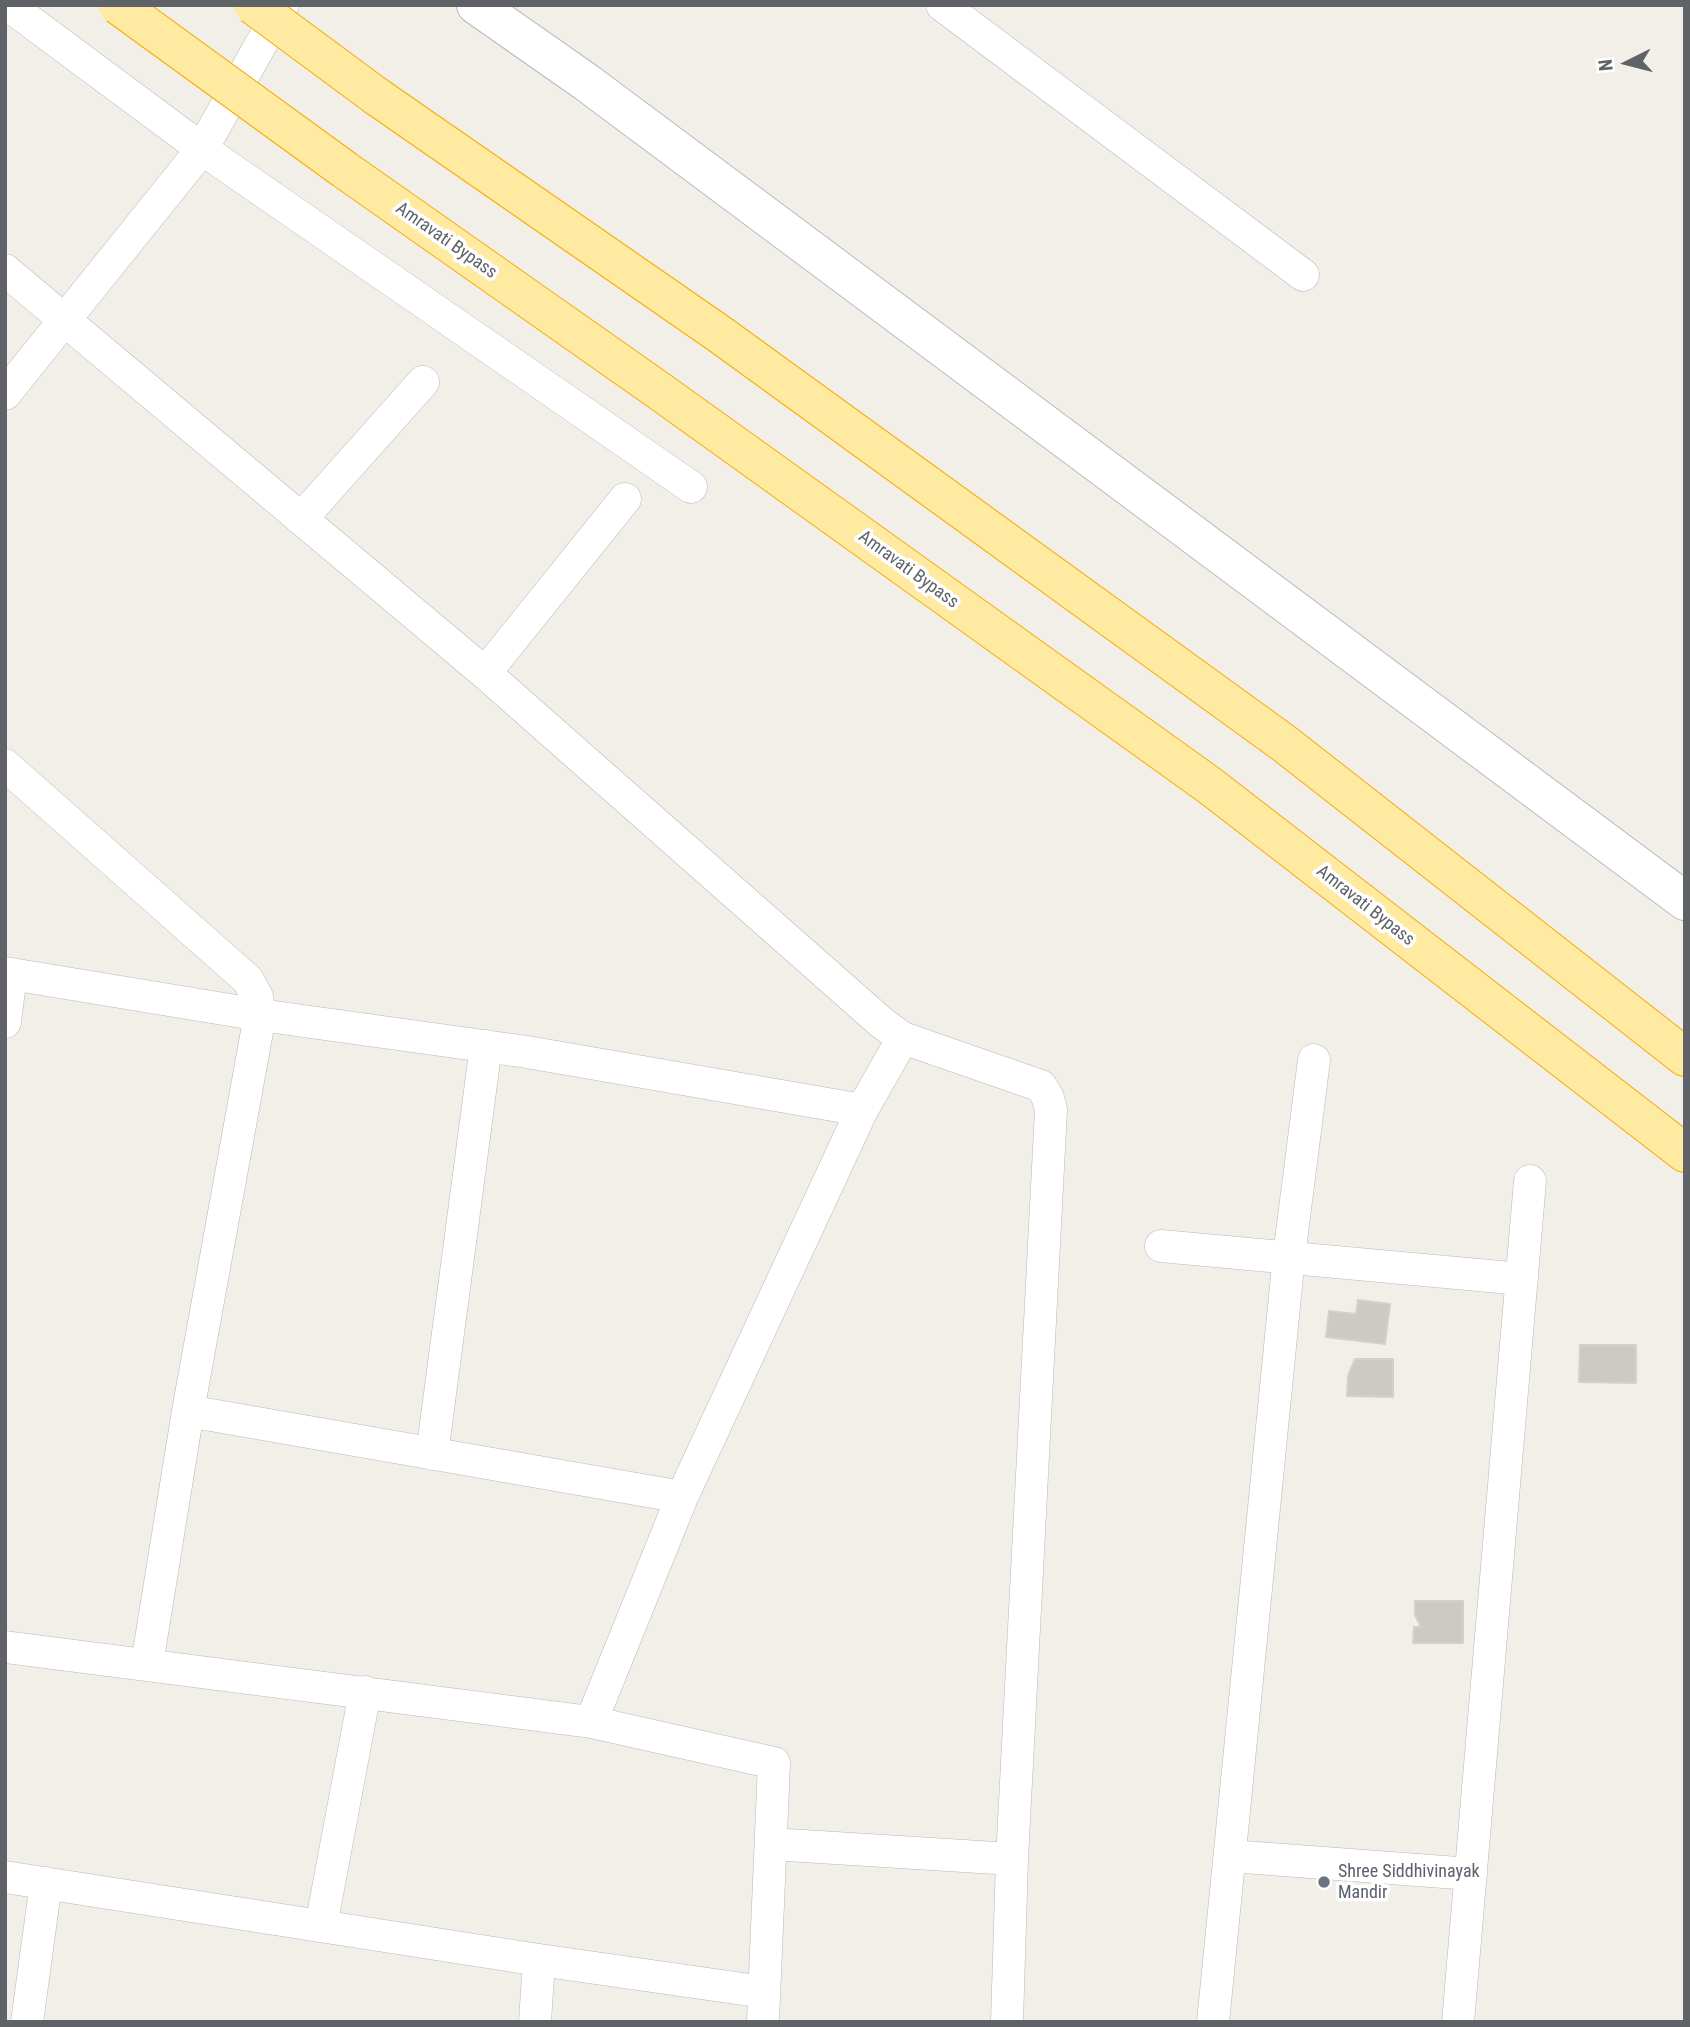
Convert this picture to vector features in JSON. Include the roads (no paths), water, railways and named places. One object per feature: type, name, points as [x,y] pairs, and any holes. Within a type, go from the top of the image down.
[{"type":"highway","name":"Amravati Bypass","points":[[118,5],[345,170],[658,390],[1209,785],[1685,1153]]},
{"type":"highway","points":[[253,5],[376,96],[718,333],[1285,744],[1685,1058]]},
{"type":"main road","points":[[476,5],[586,82],[1685,901]]},
{"type":"street","points":[[8,5],[202,149],[691,487]]},
{"type":"street","points":[[5,394],[202,149],[283,5]]},
{"type":"street","points":[[942,5],[1303,275]]},
{"type":"street","points":[[5,270],[485,673],[882,1023],[903,1038],[1041,1086],[1048,1098],[1051,1110],[1012,1858],[1007,2022]]},
{"type":"street","points":[[301,519],[423,382]]},
{"type":"street","points":[[485,673],[625,499]]},
{"type":"street","points":[[5,765],[247,980],[257,997],[260,1015],[188,1411],[147,1664]]},
{"type":"street","points":[[5,1022],[8,974],[260,1015],[486,1046],[862,1110]]},
{"type":"street","points":[[591,1722],[682,1497],[862,1110],[903,1038]]},
{"type":"street","points":[[432,1454],[486,1046]]},
{"type":"street","points":[[1213,2022],[1289,1256],[1314,1060]]},
{"type":"street","points":[[1458,2022],[1530,1181]]},
{"type":"street","points":[[1161,1246],[1522,1279]]},
{"type":"street","points":[[188,1411],[682,1497]]},
{"type":"street","points":[[5,1647],[591,1722],[774,1763],[764,2007],[539,1960],[5,1877]]},
{"type":"street","points":[[321,1926],[365,1692]]},
{"type":"street","points":[[771,1844],[1012,1858]]},
{"type":"street","points":[[1230,1856],[1471,1874]]},
{"type":"street","points":[[27,2022],[46,1883]]},
{"type":"street","points":[[535,2022],[539,1960]]},
{"type":"place","name":"Shree Siddhivinayak Mandir","points":[[1324,1882]]}]
